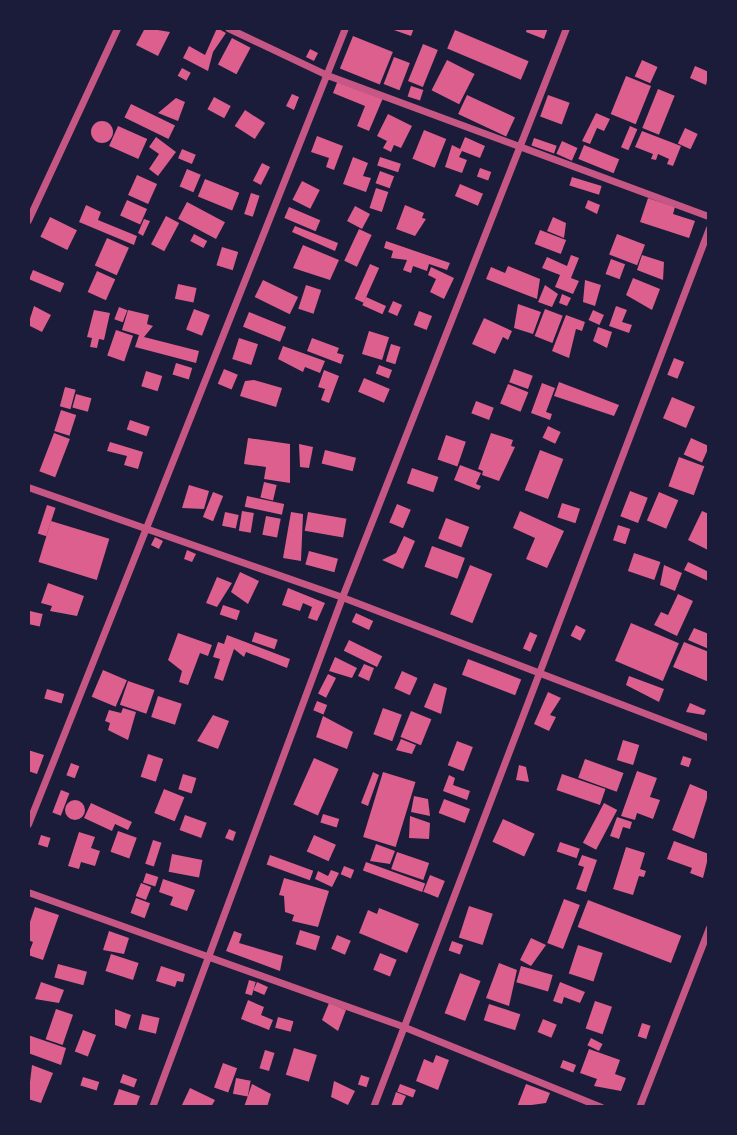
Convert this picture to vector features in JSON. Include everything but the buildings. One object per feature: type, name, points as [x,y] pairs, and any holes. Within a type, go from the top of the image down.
[{"type":"street","points":[[28,220],[117,28]]},
{"type":"street","points":[[228,28],[327,75],[709,216]]},
{"type":"street","points":[[28,824],[143,526],[345,28]]},
{"type":"street","points":[[152,1107],[342,597],[566,28]]},
{"type":"street","points":[[373,1107],[709,228]]},
{"type":"street","points":[[28,486],[342,597],[538,676],[709,738]]},
{"type":"street","points":[[28,892],[402,1026],[601,1107]]},
{"type":"street","points":[[639,1107],[709,927]]}]
